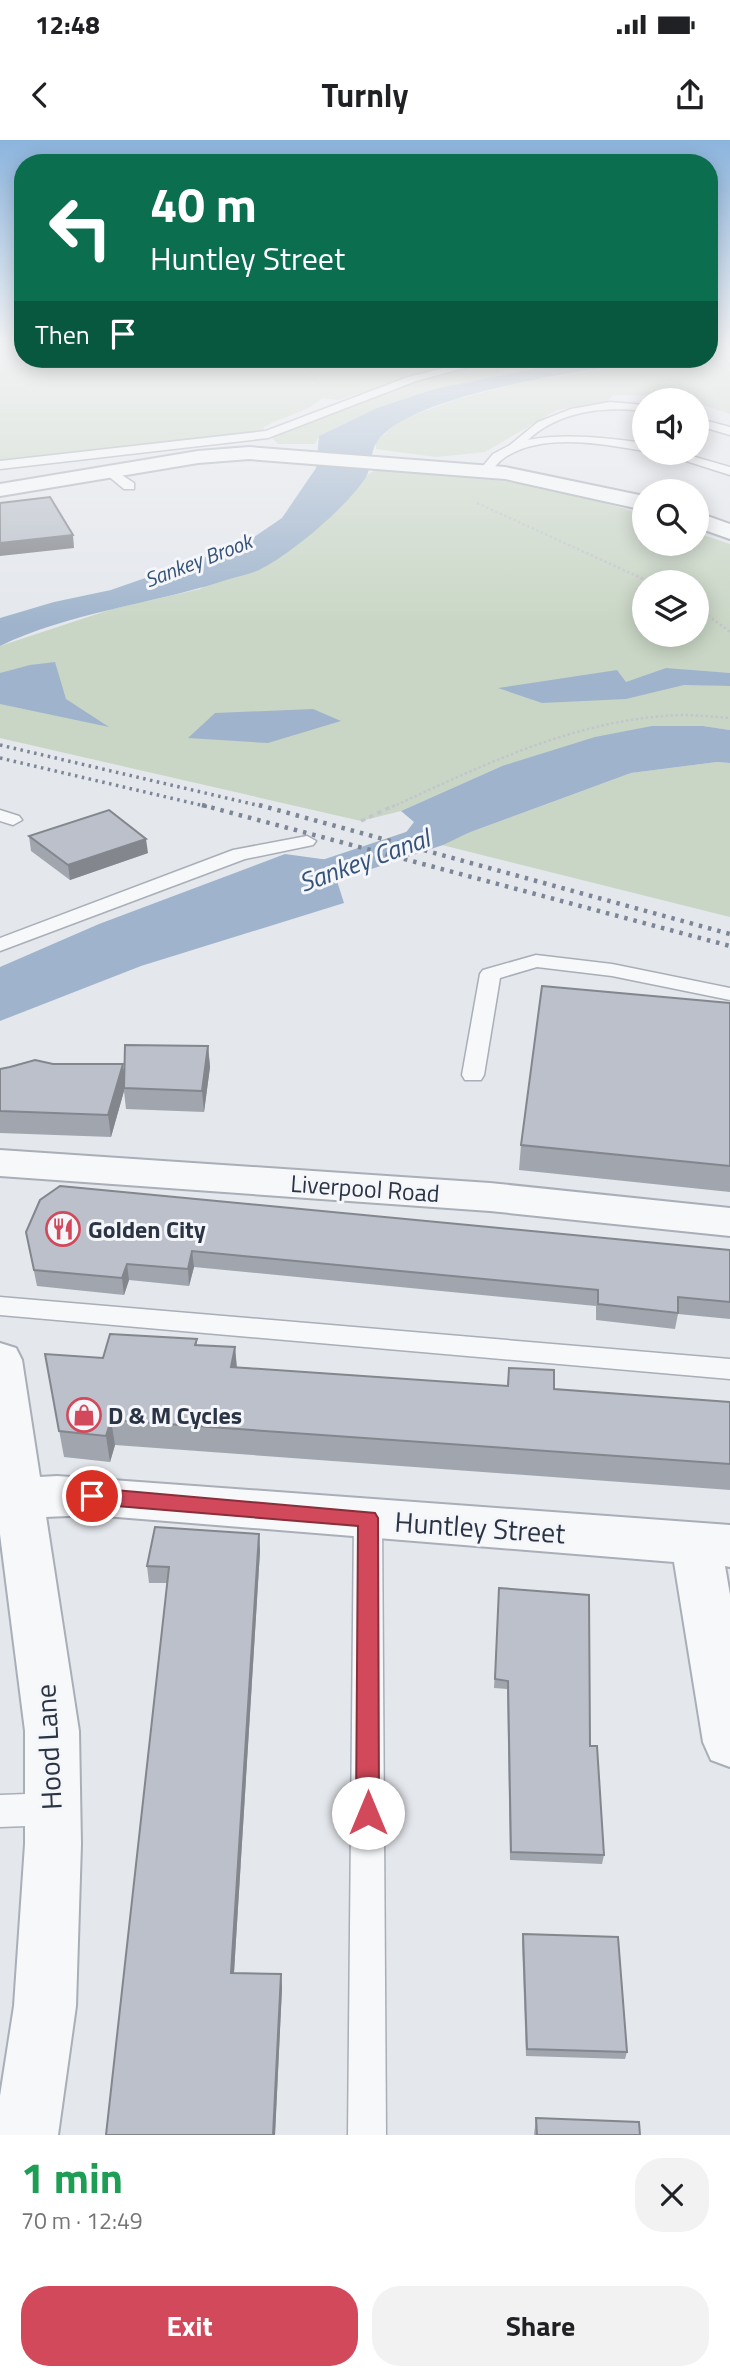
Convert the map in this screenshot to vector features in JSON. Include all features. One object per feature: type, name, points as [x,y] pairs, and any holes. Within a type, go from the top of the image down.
[{"type":"street","points":[[0,490],[223,454],[314,457],[485,471],[552,481],[632,500]]},
{"type":"street","points":[[709,524],[730,532]]},
{"type":"street","name":"Liverpool Road","points":[[0,1163],[490,1197],[730,1222]]},
{"type":"street","name":"Hood Lane","points":[[0,1360],[52,1731],[45,2006],[26,2135]]},
{"type":"street","name":"Huntley Street","points":[[21,1498],[92,1496],[713,1545]]},
{"type":"street","points":[[713,1545],[730,1742]]},
{"type":"lane","points":[[0,465],[233,438]]},
{"type":"lane","points":[[514,448],[522,438]]},
{"type":"lane","points":[[485,471],[498,456],[514,448],[578,440],[632,446]]},
{"type":"lane","points":[[709,465],[730,471]]},
{"type":"lane","points":[[111,472],[129,486]]},
{"type":"lane","points":[[0,945],[240,854],[307,841]]},
{"type":"lane","points":[[473,1075],[490,974],[536,961],[612,970],[730,994]]},
{"type":"lane","points":[[0,1306],[730,1369]]},
{"type":"lane","points":[[368,1518],[368,2135]]},
{"type":"lane","points":[[0,1811],[52,1809]]},
{"type":"path","points":[[474,501],[632,574]]},
{"type":"path","points":[[709,616],[730,632]]},
{"type":"path","points":[[360,821],[507,756],[611,724],[696,713],[730,718]]},
{"type":"green space","points":[[0,438],[200,438],[35,456],[0,465]]},
{"type":"green space","points":[[272,438],[318,438],[315,444],[278,444]]},
{"type":"green space","points":[[380,438],[509,438],[485,452],[436,457],[376,449],[376,442]]},
{"type":"green space","points":[[381,466],[449,473],[546,489],[632,511],[632,556],[709,556],[709,537],[730,544],[730,675],[688,684],[730,686],[730,730],[703,726],[502,766],[401,811],[361,821],[0,738],[0,646],[112,609],[200,589],[346,500],[367,475]]},
{"type":"green space","points":[[717,762],[730,763],[730,917],[438,844],[631,773]]},
{"type":"water","name":"Sankey Brook","points":[[319,438],[381,438],[373,450],[366,477],[358,489],[302,542],[272,563],[246,575],[53,625],[0,646],[0,618],[54,602],[111,590],[245,543],[282,518],[316,468]]},
{"type":"water","points":[[55,662],[66,699],[109,727],[0,704],[0,673]]},
{"type":"water","points":[[666,668],[730,673],[730,686],[684,685],[626,699],[542,703],[498,688],[617,670],[626,682]]},
{"type":"water","points":[[313,709],[341,721],[268,743],[188,738],[215,713]]},
{"type":"water","points":[[652,726],[703,726],[730,730],[730,763],[717,762],[631,773],[438,844],[404,835],[414,822],[401,811],[502,766],[595,737]]},
{"type":"water","points":[[350,852],[384,863],[337,881],[344,903],[141,966],[0,1021],[0,967],[99,924],[285,854],[329,860]]},
{"type":"building","points":[[50,497],[73,535],[0,543],[0,503]]},
{"type":"building","points":[[109,810],[146,839],[68,865],[29,836]]},
{"type":"building","points":[[542,986],[730,1003],[730,1166],[521,1145]]},
{"type":"building","points":[[125,1045],[208,1046],[202,1091],[124,1088]]},
{"type":"building","points":[[35,1060],[53,1064],[123,1064],[108,1115],[0,1111],[0,1069]]},
{"type":"building","points":[[60,1186],[730,1250],[730,1302],[678,1297],[678,1313],[598,1304],[598,1290],[192,1251],[188,1269],[127,1264],[122,1278],[34,1270],[26,1232],[40,1200]]},
{"type":"building","points":[[110,1334],[197,1339],[195,1345],[235,1347],[231,1367],[508,1386],[509,1368],[554,1370],[554,1389],[730,1402],[730,1464],[111,1420],[106,1436],[59,1431],[45,1354],[103,1358]]},
{"type":"building","points":[[155,1527],[259,1534],[231,1973],[281,1974],[273,2135],[106,2135],[169,1567],[147,1566]]},
{"type":"building","points":[[499,1588],[589,1595],[590,1746],[597,1746],[604,1855],[511,1852],[508,1681],[495,1679]]},
{"type":"building","points":[[523,1934],[618,1937],[627,2052],[527,2049]]},
{"type":"building","points":[[536,2118],[639,2122],[640,2135],[537,2135]]},
{"type":"waterway","name":"Sankey Canal","points":[[303,880],[429,837],[483,811]]},
{"type":"railway","points":[[0,745],[265,807]]},
{"type":"railway","points":[[0,758],[209,807]]},
{"type":"railway","points":[[202,805],[730,946]]},
{"type":"railway","points":[[259,805],[730,934]]},
{"type":"place","name":"Golden City","points":[[63,1229]]},
{"type":"place","name":"D & M Cycles","points":[[84,1415]]},
{"type":"route","points":[[92,1496],[368,1518],[368,1813]]}]
